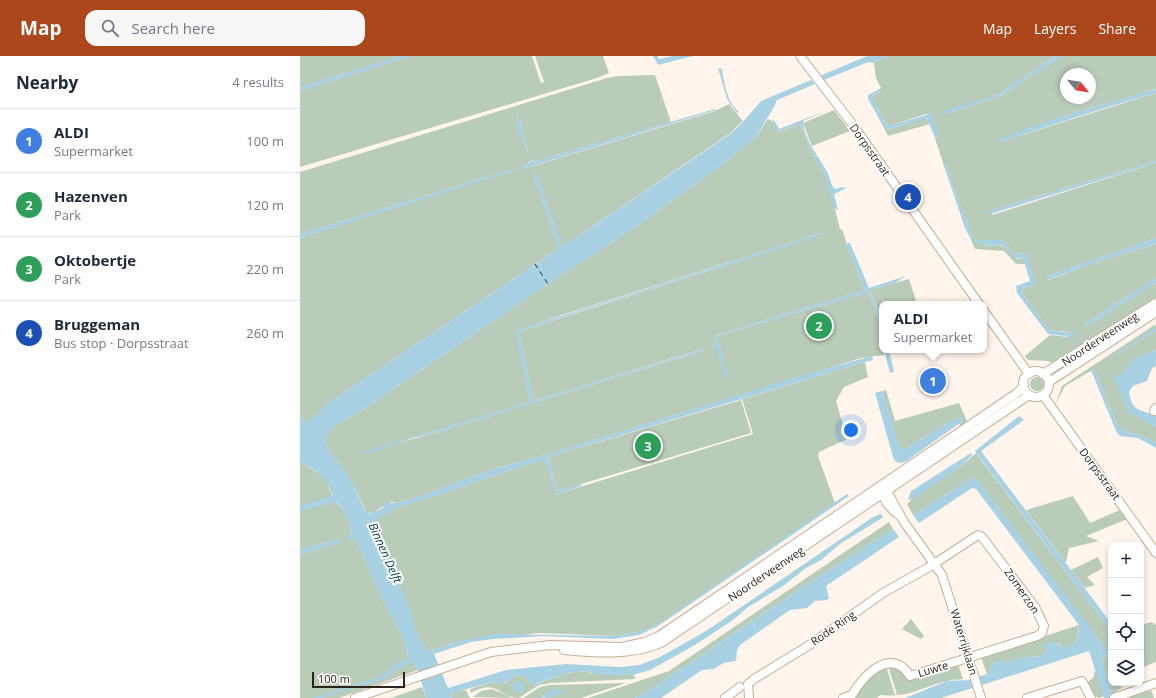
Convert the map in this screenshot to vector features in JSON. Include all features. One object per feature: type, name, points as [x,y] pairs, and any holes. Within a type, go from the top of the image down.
[{"type":"street","name":"Dorpsstraat","points":[[800,56],[852,125],[977,301]]},
{"type":"street","name":"Noorderveenweg","points":[[1043,374],[1156,303]]},
{"type":"street","name":"Noorderveenweg","points":[[1049,382],[1156,312]]},
{"type":"street","points":[[987,315],[1029,374]]},
{"type":"street","points":[[1034,372],[1043,374],[1049,382],[1047,392],[1039,397],[1029,395],[1024,386],[1024,381],[1029,374],[1034,372]]},
{"type":"street","name":"Noorderveenweg","points":[[354,698],[491,652],[522,647],[550,645],[622,647],[652,638],[673,626],[880,486],[1017,393],[1024,386]]},
{"type":"street","name":"Noorderveenweg","points":[[470,659],[521,651],[550,649],[611,653],[636,651],[653,646],[675,635],[1029,395]]},
{"type":"street","name":"Dorpsstraat","points":[[1043,395],[1156,553]]},
{"type":"street","name":"Waterrijklaan","points":[[880,486],[885,493],[887,504],[902,519],[910,530],[946,586],[982,698]]},
{"type":"street","name":"Zomerzon","points":[[933,565],[973,537],[978,535],[982,537],[1035,607],[1044,626],[1042,633],[1037,636],[969,658]]},
{"type":"street","name":"Rode Ring","points":[[749,698],[748,684],[754,679],[811,644],[883,593],[933,565]]},
{"type":"street","name":"Luwte","points":[[843,698],[852,695],[858,684],[870,672],[889,663],[901,666],[910,676],[969,658]]},
{"type":"street","points":[[1027,698],[1082,681],[1091,698]]},
{"type":"street","points":[[1114,698],[1155,683]]},
{"type":"street","points":[[725,698],[740,687]]},
{"type":"green space","points":[[300,56],[401,56],[300,87]]},
{"type":"green space","points":[[412,56],[532,56],[541,83],[544,82],[535,56],[603,56],[609,73],[597,78],[300,167],[300,91]]},
{"type":"green space","points":[[885,56],[1055,56],[999,94],[945,114],[1003,95],[1062,56],[1156,56],[1156,89],[1057,118],[999,142],[1156,93],[1156,161],[993,210],[992,215],[1156,163],[1156,238],[1047,276],[1048,280],[1103,260],[1156,244],[1156,278],[1086,323],[1087,326],[1156,283],[1156,300],[1057,364],[1047,361],[1028,360],[1025,356],[1050,335],[1068,337],[1070,332],[1049,330],[1022,293],[1022,288],[1033,286],[1036,280],[1033,277],[1027,255],[1025,253],[1016,255],[1002,240],[974,240],[955,192],[946,164],[943,163],[935,138],[938,137],[932,116],[926,114],[888,126],[871,97],[880,91],[881,88],[876,78],[874,63]]},
{"type":"green space","points":[[655,75],[671,122],[533,162],[532,160],[525,165],[526,168],[715,111],[729,104],[743,121],[729,134],[562,247],[536,173],[533,174],[558,249],[337,397],[327,404],[309,423],[304,421],[300,415],[300,238],[515,170],[513,169],[300,234],[300,172],[607,78],[619,76]],"holes":[[[517,117],[521,124],[529,155],[518,130]]]},
{"type":"green space","points":[[871,103],[887,130],[925,118],[929,120],[930,124],[888,136]]},
{"type":"green space","points":[[834,110],[850,131],[812,146],[803,123]]},
{"type":"green space","points":[[768,119],[772,121],[777,132],[800,124],[817,163],[824,172],[828,182],[840,229],[842,229],[846,244],[865,290],[716,335],[714,337],[716,344],[711,347],[717,348],[727,377],[717,336],[868,292],[879,321],[879,353],[884,353],[884,355],[861,358],[545,455],[490,470],[418,497],[397,503],[391,502],[372,513],[367,513],[350,479],[326,445],[326,435],[335,426],[364,409],[548,284],[640,224],[719,167],[756,137]],"holes":[[[821,233],[822,234],[558,319],[520,332],[519,334],[533,399],[536,400],[703,349],[703,351],[438,432],[361,453],[530,402],[516,331],[562,315]]]},
{"type":"green space","points":[[967,231],[972,241],[983,243],[986,246],[1004,246],[1017,259],[1023,258],[1025,264],[1016,264],[1004,251],[975,249]]},
{"type":"green space","points":[[909,279],[916,301],[879,301],[879,313],[870,290]]},
{"type":"green space","points":[[1156,324],[1156,328],[1116,355],[1156,331],[1156,350],[1134,359],[1125,372],[1119,375],[1129,412],[1156,426],[1156,443],[1143,436],[1127,432],[1118,426],[1094,369],[1065,386],[1056,403],[1062,386]]},
{"type":"green space","points":[[865,362],[868,377],[844,387],[836,401],[847,439],[819,452],[818,456],[835,503],[680,610],[655,626],[618,636],[539,633],[455,642],[432,651],[426,649],[418,635],[399,586],[385,560],[385,552],[374,530],[375,520],[400,507],[542,460],[545,461],[557,494],[753,434],[742,399]]},
{"type":"green space","points":[[1034,377],[1040,377],[1044,381],[1044,387],[1040,391],[1034,391],[1030,387],[1030,381]]},
{"type":"green space","points":[[886,390],[895,421],[959,403],[967,421],[962,426],[959,424],[963,421],[961,418],[954,419],[906,448],[900,449],[882,391]]},
{"type":"green space","points":[[741,400],[751,433],[558,491],[548,457]]},
{"type":"green space","points":[[976,453],[1108,627],[1108,653],[975,477],[913,515],[907,504],[918,494],[960,467]]},
{"type":"green space","points":[[300,463],[303,463],[323,476],[328,484],[333,500],[343,509],[352,531],[348,539],[356,540],[382,599],[403,637],[406,644],[407,654],[418,670],[339,698],[300,698],[300,555],[340,542],[339,539],[300,550]]},
{"type":"green space","points":[[1073,496],[1090,523],[1120,510],[1127,519],[1086,536],[1099,541],[1069,548],[1066,563],[1026,510]]},
{"type":"green space","points":[[889,522],[893,529],[635,698],[588,698],[669,671]]},
{"type":"green space","points":[[1098,557],[1103,568],[1087,577],[1095,585],[1085,588],[1071,570]]},
{"type":"green space","points":[[911,619],[924,636],[921,639],[902,629]]},
{"type":"green space","points":[[1151,622],[1156,625],[1156,662],[1144,667],[1144,650],[1144,624]]},
{"type":"green space","points":[[1079,625],[1077,639],[1072,647],[1061,648],[1059,643],[1046,649],[1047,652],[1040,656],[1014,659],[1007,663],[1001,660],[994,663],[987,674],[981,657]]},
{"type":"green space","points":[[1108,653],[1108,680],[1102,660]]},
{"type":"green space","points":[[958,664],[963,679],[949,680],[899,695],[890,696],[880,695],[877,698],[849,698],[870,675],[886,666],[895,695],[897,694],[888,666],[898,666],[906,675]]},
{"type":"green space","points":[[586,671],[590,673],[633,675],[636,679],[550,683],[539,685],[519,698],[511,697],[487,687],[471,693],[470,689],[492,682],[504,684],[516,675],[525,677],[534,685],[566,673]]},
{"type":"green space","points":[[1096,671],[1104,696],[1099,698],[1095,696],[1088,682],[1094,677],[1094,673]]},
{"type":"green space","points":[[626,683],[581,698],[549,698],[556,694],[555,689],[541,698],[523,698],[540,687],[549,685]]},
{"type":"green space","points":[[1110,686],[1123,687],[1112,694]]},
{"type":"green space","points":[[422,687],[426,698],[391,698]]},
{"type":"green space","points":[[492,689],[512,698],[473,697],[481,691]]},
{"type":"green space","points":[[466,690],[470,698],[452,698],[450,695],[454,692]]},
{"type":"green space","points":[[1151,690],[1154,698],[1126,698]]},
{"type":"water","points":[[401,56],[412,56],[300,91],[300,87]]},
{"type":"water","points":[[653,56],[657,56],[659,59],[673,56],[693,56],[658,65]]},
{"type":"water","points":[[867,56],[885,56],[874,63],[868,62],[824,80],[820,76]]},
{"type":"water","points":[[1055,56],[1062,56],[1003,95],[945,114],[942,113],[943,111],[999,94]]},
{"type":"water","points":[[718,68],[722,69],[729,98],[739,112],[737,113],[727,99]]},
{"type":"water","name":"Binnen Delft","points":[[811,80],[815,84],[777,100],[756,137],[719,167],[640,224],[548,284],[364,409],[335,426],[326,436],[326,445],[350,479],[364,508],[369,514],[383,508],[383,503],[397,503],[418,497],[490,470],[545,455],[800,376],[872,356],[873,360],[548,457],[558,491],[580,484],[582,486],[557,494],[545,461],[542,460],[400,507],[375,521],[374,530],[385,552],[387,564],[395,570],[393,575],[406,599],[418,635],[426,649],[432,651],[455,642],[496,634],[618,636],[655,626],[847,494],[849,496],[658,626],[639,635],[613,639],[542,636],[494,639],[471,642],[434,654],[448,688],[506,670],[566,664],[620,667],[639,665],[658,658],[706,631],[873,517],[880,514],[883,515],[882,518],[840,544],[821,560],[806,568],[783,586],[748,607],[733,620],[695,645],[650,670],[633,675],[599,675],[586,671],[566,673],[533,685],[525,677],[516,675],[503,684],[492,682],[452,693],[450,695],[452,698],[426,698],[418,671],[412,662],[393,672],[386,678],[321,698],[312,698],[382,676],[393,666],[408,657],[403,637],[382,599],[356,540],[348,539],[347,537],[352,531],[343,509],[336,502],[300,511],[300,506],[332,496],[331,490],[322,476],[303,463],[300,463],[300,415],[304,421],[309,422],[327,404],[337,397],[558,249],[533,174],[536,173],[562,247],[730,134],[761,101]]},
{"type":"water","points":[[881,88],[882,89],[871,97],[888,126],[930,114],[933,118],[938,137],[935,138],[927,118],[886,130],[868,99],[868,95]]},
{"type":"water","points":[[1156,89],[1156,93],[999,142],[997,139],[1057,118]]},
{"type":"water","points":[[715,109],[716,110],[522,169],[522,166],[529,163],[530,160],[533,162]]},
{"type":"water","points":[[828,110],[803,121],[803,123],[806,136],[827,172],[833,187],[835,189],[842,187],[847,188],[834,194],[838,210],[834,208],[824,172],[817,163],[800,124],[776,132],[772,121],[774,120],[779,129]]},
{"type":"water","points":[[516,116],[521,124],[529,155],[518,130]]},
{"type":"water","points":[[1156,161],[1156,163],[987,215],[987,213],[993,210]]},
{"type":"water","points":[[943,163],[946,163],[955,192],[974,240],[1002,240],[1016,255],[1025,253],[1028,255],[1033,277],[1037,281],[1033,286],[1022,288],[1022,293],[1049,330],[1074,333],[1074,336],[1069,339],[1066,336],[1048,334],[1017,293],[1016,286],[1030,281],[1023,258],[1014,258],[1008,250],[1000,245],[986,246],[983,243],[972,241],[965,228]]},
{"type":"water","points":[[516,169],[514,171],[300,238],[300,234]]},
{"type":"water","points":[[821,233],[823,234],[748,259],[595,306],[520,332],[519,334],[533,399],[536,400],[704,349],[703,351],[438,432],[413,438],[369,453],[359,453],[530,402],[516,335],[516,331],[520,329]]},
{"type":"water","points":[[1156,238],[1156,244],[1103,260],[1047,280],[1047,276]]},
{"type":"water","points":[[850,243],[869,288],[906,276],[895,283],[870,290],[879,315],[879,321],[868,292],[717,336],[728,377],[725,378],[717,349],[711,347],[716,344],[714,337],[716,335],[865,290],[846,244]]},
{"type":"water","points":[[1156,278],[1156,283],[1087,326],[1086,323]]},
{"type":"water","points":[[1156,328],[1156,331],[1116,355],[1116,354]]},
{"type":"water","points":[[1156,350],[1156,366],[1152,368],[1147,381],[1133,386],[1129,392],[1132,404],[1135,407],[1156,416],[1156,426],[1150,425],[1146,421],[1129,412],[1113,377],[1125,372],[1134,359]]},
{"type":"water","points":[[885,353],[890,353],[894,372],[890,373]]},
{"type":"water","points":[[1094,369],[1118,426],[1127,432],[1143,436],[1156,443],[1156,448],[1138,438],[1120,436],[1116,431],[1091,370]]},
{"type":"water","points":[[882,391],[900,449],[906,448],[954,419],[961,418],[963,421],[905,462],[899,463],[894,460],[875,393]]},
{"type":"water","points":[[1019,416],[1024,420],[981,451],[1108,619],[1108,627],[975,451]]},
{"type":"water","points":[[971,453],[972,455],[960,467],[911,500],[908,499],[911,491]]},
{"type":"water","points":[[975,477],[1107,650],[1108,653],[1102,660],[1108,679],[1108,686],[1110,686],[1114,698],[1104,698],[1089,651],[941,698],[905,698],[947,681],[969,680],[987,674],[994,663],[1001,659],[1007,663],[1014,659],[1040,656],[1041,653],[1044,654],[1047,652],[1043,644],[1051,642],[1054,644],[1057,642],[1061,647],[1070,647],[1076,642],[1079,625],[976,489],[972,488],[919,523],[913,515]]},
{"type":"water","points":[[893,529],[899,537],[826,586],[829,598],[827,600],[815,601],[807,608],[790,610],[740,645],[737,650],[736,661],[724,663],[713,669],[702,670],[661,698],[635,698],[657,685],[803,587]]},
{"type":"water","points":[[339,539],[340,542],[300,555],[300,550]]},
{"type":"water","points":[[518,681],[522,683],[524,687],[522,691],[518,693],[514,691],[512,687],[514,683]]},
{"type":"water","points":[[555,689],[566,691],[549,698],[540,697]]},
{"type":"ferry route","points":[[535,264],[548,284]]},
{"type":"place","name":"Bruggeman","points":[[908,197]]},
{"type":"place","name":"Hazenven","points":[[819,326]]},
{"type":"place","name":"ALDI","points":[[933,381]]},
{"type":"place","name":"Oktobertje","points":[[648,446]]}]
